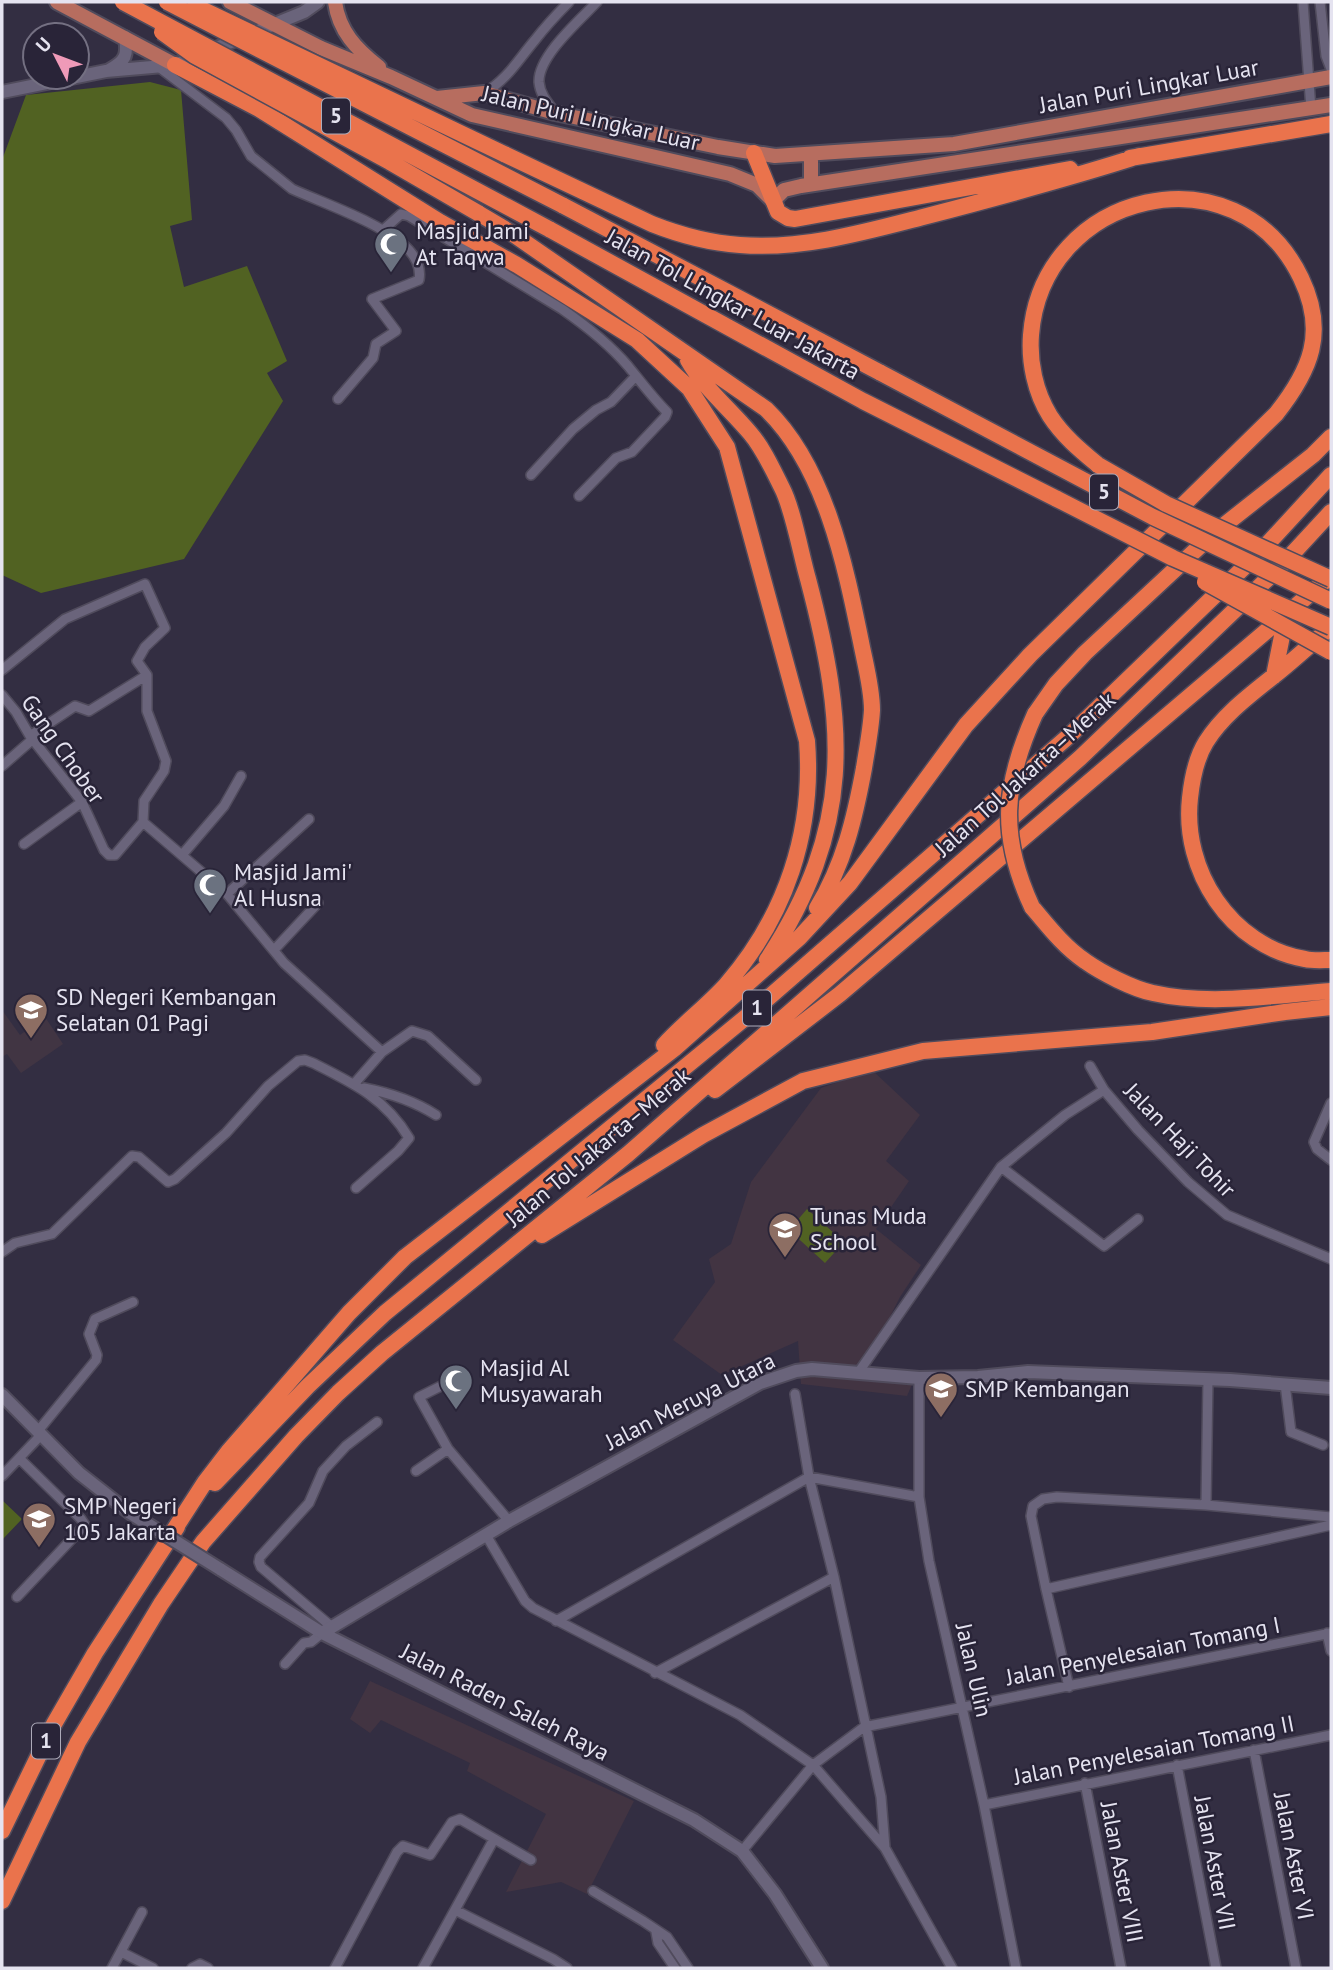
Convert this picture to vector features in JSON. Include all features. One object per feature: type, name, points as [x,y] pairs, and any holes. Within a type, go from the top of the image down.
[{"type":"highway","points":[[121,2],[195,56],[390,162],[513,234],[766,410],[784,426],[830,518],[850,590],[872,706],[871,725],[849,840],[826,893],[799,938]]},
{"type":"highway","name":"Jalan Tol Lingkar Luar Jakarta","points":[[121,2],[550,229],[863,401],[1173,558],[1331,627]]},
{"type":"highway","name":"Jalan Tol Lingkar Luar Jakarta","points":[[167,2],[562,205],[1153,517],[1331,601]]},
{"type":"highway","points":[[183,2],[226,19],[652,224],[685,235],[742,245],[812,241],[885,227],[1029,191],[1139,156]]},
{"type":"highway","points":[[168,67],[259,109],[637,340],[689,388],[727,447],[807,741],[810,774],[807,812],[800,848],[783,891],[766,928],[746,961],[624,1088]]},
{"type":"highway","points":[[754,153],[773,201],[782,216],[795,219],[1139,156],[1321,129]]},
{"type":"highway","points":[[174,1530],[228,1452],[300,1367],[395,1267],[674,1049],[799,938],[849,883],[966,725],[1030,655],[1256,435],[1276,414],[1305,369],[1314,343],[1309,293],[1293,260],[1274,238],[1238,212],[1219,204],[1165,199],[1133,205],[1101,219],[1088,229],[1051,269],[1037,298],[1030,344],[1034,377],[1049,415],[1065,436],[1098,465],[1166,504],[1331,578],[787,1037],[628,1154]]},
{"type":"highway","points":[[682,351],[692,368],[752,435],[784,491],[825,643],[835,711],[836,771],[831,815],[820,857],[792,921],[749,984]]},
{"type":"highway","points":[[1331,437],[1313,455],[1213,534],[1056,684],[1035,714],[1019,748],[1010,785],[1008,834],[1020,881],[1032,907],[1084,961],[1109,975],[1151,993],[1186,998],[1331,991]]},
{"type":"highway","name":"Jalan Tol Jakarta–Merak","points":[[2,1831],[54,1724],[94,1653],[174,1530],[308,1386],[384,1313],[751,1013],[1071,734],[1262,550],[1331,475]]},
{"type":"highway","name":"Jalan Tol Jakarta–Merak","points":[[2,1900],[78,1742],[161,1604],[203,1542],[279,1454],[338,1393],[382,1353],[628,1154],[1080,758],[1282,565],[1331,512]]},
{"type":"highway","points":[[1173,558],[1192,574],[1331,652]]},
{"type":"highway","points":[[1273,676],[1286,616]]},
{"type":"highway","points":[[1331,627],[1244,699],[1206,743],[1192,783],[1188,816],[1194,853],[1205,886],[1228,917],[1250,936],[1276,951],[1305,959],[1331,960]]},
{"type":"highway","points":[[497,1262],[703,1135],[803,1081],[923,1051],[1152,1032],[1331,1007]]},
{"type":"main road","points":[[57,2],[70,5],[125,37],[168,67]]},
{"type":"main road","points":[[230,2],[321,48],[437,98]]},
{"type":"main road","points":[[2,92],[106,71],[168,67],[304,12],[318,2]]},
{"type":"main road","points":[[335,2],[337,17],[344,32],[360,52],[391,77]]},
{"type":"main road","points":[[245,10],[250,25],[247,36]]},
{"type":"main road","points":[[106,71],[126,59],[128,52],[125,37]]},
{"type":"main road","name":"Jalan Puri Lingkar Luar","points":[[437,98],[484,93],[555,113],[775,156],[954,144],[1331,77]]},
{"type":"main road","name":"Jalan Puri Lingkar Luar","points":[[437,98],[472,116],[730,174],[757,185],[773,201],[784,190],[811,184],[1331,105]]},
{"type":"main road","points":[[811,155],[811,184]]},
{"type":"main road","name":"Jalan Meruya Utara","points":[[327,1630],[509,1521],[760,1383],[796,1371],[813,1369],[919,1378],[968,1378],[1028,1372],[1208,1379],[1331,1388]]},
{"type":"main road","name":"Jalan Raden Saleh Raya","points":[[2,1395],[79,1474],[130,1513],[220,1569],[327,1630],[694,1820],[742,1851],[775,1895],[822,1968]]},
{"type":"street","points":[[484,93],[508,75],[535,39],[569,2]]},
{"type":"street","points":[[555,113],[541,92],[540,72],[551,52],[597,2]]},
{"type":"street","points":[[1303,2],[1311,108]]},
{"type":"street","points":[[1320,2],[1326,56],[1331,69]]},
{"type":"street","points":[[168,67],[226,118],[251,156],[279,180],[292,189],[382,231],[408,248],[420,269],[417,281],[372,299],[396,331],[376,344],[373,358],[338,398]]},
{"type":"street","points":[[382,231],[401,214],[410,216],[580,322],[628,367],[667,414],[632,452],[615,458],[579,496]]},
{"type":"street","points":[[531,475],[573,429],[596,410],[611,402],[635,377]]},
{"type":"street","points":[[2,670],[65,619],[145,584],[165,628],[137,661],[147,675],[148,711],[166,761],[164,771],[144,801],[143,822],[228,894],[284,962],[382,1052]]},
{"type":"street","points":[[2,766],[26,747],[32,738],[75,706],[89,710],[147,675]]},
{"type":"street","name":"Gang Chober","points":[[2,695],[82,802],[100,845],[109,855],[121,851],[143,822]]},
{"type":"street","points":[[182,855],[223,806],[241,776]]},
{"type":"street","points":[[24,844],[82,802]]},
{"type":"street","points":[[228,894],[309,819]]},
{"type":"street","points":[[274,950],[318,903]]},
{"type":"street","points":[[358,1086],[382,1052],[411,1031],[428,1036],[476,1080]]},
{"type":"street","points":[[2,1252],[15,1243],[52,1234],[132,1156],[139,1157],[163,1180],[168,1182],[175,1179],[226,1133],[268,1086],[298,1061],[305,1060],[358,1086],[386,1107],[409,1138],[356,1188]]},
{"type":"street","name":"Jalan Haji Tohir","points":[[1090,1066],[1104,1090],[1188,1182],[1227,1215],[1331,1259]]},
{"type":"street","points":[[358,1086],[422,1106],[436,1115]]},
{"type":"street","points":[[858,1373],[1001,1167],[1065,1115],[1104,1090]]},
{"type":"street","points":[[1331,1103],[1314,1144],[1331,1160]]},
{"type":"street","points":[[1001,1167],[1104,1246],[1138,1219]]},
{"type":"street","points":[[2,1476],[96,1360],[97,1355],[89,1335],[94,1319],[133,1302]]},
{"type":"street","name":"Jalan Ulin","points":[[919,1378],[919,1497],[929,1561],[984,1805],[1016,1968]]},
{"type":"street","points":[[1206,1505],[1208,1379]]},
{"type":"street","points":[[447,1383],[419,1397],[448,1449],[509,1521]]},
{"type":"street","points":[[1284,1384],[1291,1432],[1322,1445]]},
{"type":"street","points":[[795,1394],[809,1477],[834,1577],[881,1797],[885,1849]]},
{"type":"street","points":[[285,1664],[304,1643],[311,1642],[327,1630],[258,1562],[309,1503],[323,1471],[346,1446],[377,1422]]},
{"type":"street","points":[[416,1471],[448,1449]]},
{"type":"street","points":[[17,1597],[85,1525],[19,1458]]},
{"type":"street","points":[[556,1621],[809,1477],[919,1497]]},
{"type":"street","points":[[1069,1687],[1046,1589],[1032,1506],[1043,1499],[1057,1497],[1206,1505],[1331,1517]]},
{"type":"street","points":[[1046,1589],[1331,1525]]},
{"type":"street","points":[[486,1535],[525,1601],[533,1608],[740,1715],[813,1766],[885,1849],[952,1968]]},
{"type":"street","points":[[655,1673],[834,1577]]},
{"type":"street","points":[[1329,1633],[1331,1651]]},
{"type":"street","name":"Jalan Penyelesaian Tomang I","points":[[864,1727],[1329,1633]]},
{"type":"street","points":[[742,1851],[813,1766],[864,1727]]},
{"type":"street","name":"Jalan Penyelesaian Tomang II","points":[[984,1805],[1331,1735]]},
{"type":"street","name":"Jalan Aster VI","points":[[1254,1750],[1296,1968]]},
{"type":"street","name":"Jalan Aster VII","points":[[1177,1765],[1216,1968]]},
{"type":"street","name":"Jalan Aster VIII","points":[[1085,1783],[1121,1968]]},
{"type":"street","points":[[335,1968],[400,1848],[406,1846],[430,1855],[457,1818],[531,1860]]},
{"type":"street","points":[[423,1968],[494,1839]]},
{"type":"street","points":[[593,1891],[667,1937],[688,1968]]},
{"type":"street","points":[[455,1909],[567,1968]]},
{"type":"street","points":[[112,1968],[142,1912]]},
{"type":"street","points":[[656,1931],[658,1943],[675,1968]]},
{"type":"street","points":[[121,1952],[153,1968]]},
{"type":"street","points":[[192,1968],[200,1965],[208,1968]]},
{"type":"shaded area","name":"SD Negeri Kembangan Selatan 01 Pagi","points":[[2,1010],[20,1035],[45,1017],[63,1044],[21,1073],[7,1054],[2,1057]]},
{"type":"shaded area","points":[[872,1070],[920,1115],[886,1161],[909,1181],[876,1229],[921,1265],[900,1297],[863,1370],[916,1375],[907,1396],[801,1384],[798,1341],[722,1375],[673,1340],[715,1282],[709,1259],[731,1244],[751,1182],[821,1088]]},
{"type":"shaded area","points":[[370,1681],[634,1801],[587,1894],[561,1882],[506,1892],[546,1814],[467,1771],[470,1763],[381,1720],[370,1733],[350,1719]]},
{"type":"green space","points":[[150,82],[181,90],[192,220],[170,226],[184,287],[247,266],[287,361],[267,373],[283,401],[184,559],[41,593],[2,575],[2,160],[26,95],[91,91],[91,88]]},
{"type":"green space","points":[[807,1209],[844,1242],[825,1263],[789,1230]]},
{"type":"green space","points":[[2,1502],[22,1519],[2,1540]]},
{"type":"place","name":"Masjid Jami At Taqwa","points":[[391,274]]},
{"type":"place","name":"Masjid Jami' Al Husna","points":[[210,915]]},
{"type":"place","name":"SD Negeri Kembangan Selatan 01 Pagi","points":[[31,1040]]},
{"type":"place","name":"Tunas Muda School","points":[[785,1259]]},
{"type":"place","name":"Masjid Al Musyawarah","points":[[456,1411]]},
{"type":"place","name":"SMP Kembangan","points":[[941,1419]]},
{"type":"place","name":"SMP Negeri 105 Jakarta","points":[[39,1549]]}]
